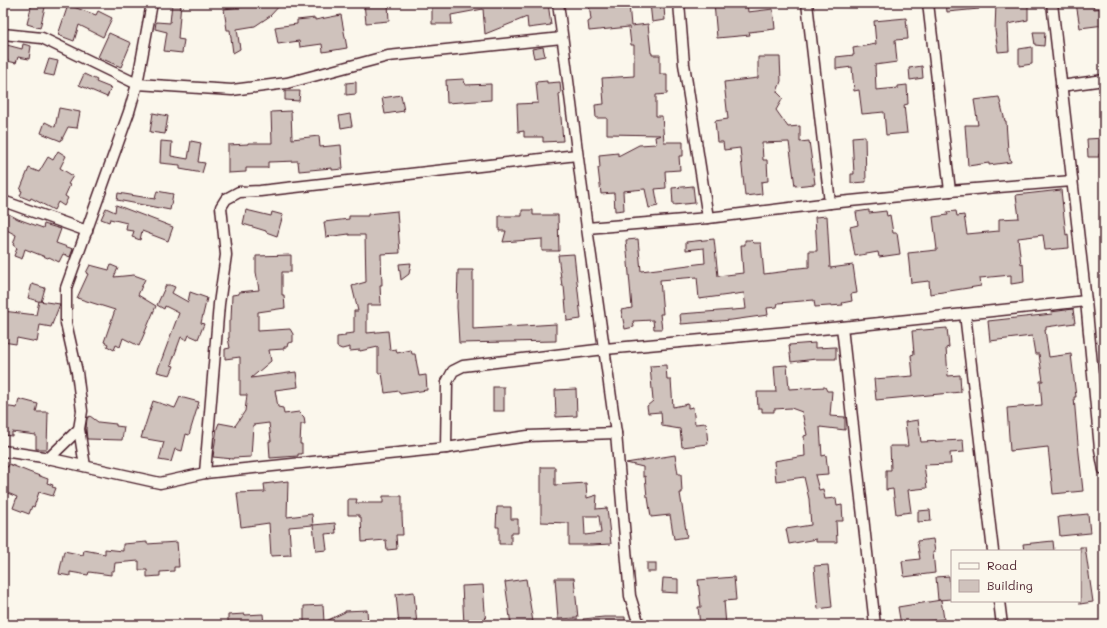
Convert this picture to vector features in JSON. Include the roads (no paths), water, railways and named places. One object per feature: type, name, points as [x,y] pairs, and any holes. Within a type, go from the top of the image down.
[{"type":"street","points":[[85,466],[80,428],[82,411],[77,372],[66,323],[66,288],[129,112],[137,84],[152,3]]},
{"type":"street","points":[[558,3],[577,155],[616,433],[630,596],[639,625]]},
{"type":"street","points":[[679,3],[684,64],[708,218]]},
{"type":"street","points":[[807,3],[830,203]]},
{"type":"street","points":[[928,3],[950,191]]},
{"type":"street","points":[[1052,3],[1086,301],[1099,373],[1100,449],[1104,470]]},
{"type":"street","points":[[3,34],[42,38],[137,84],[232,90],[287,84],[388,56],[562,38]]},
{"type":"street","points":[[1061,86],[1104,80]]},
{"type":"street","points":[[205,473],[219,304],[226,255],[221,207],[226,199],[239,192],[577,155]]},
{"type":"street","points":[[587,228],[708,218],[830,203],[950,191],[1072,181]]},
{"type":"street","points":[[3,201],[87,231]]},
{"type":"street","points":[[446,448],[446,382],[453,371],[463,366],[605,349],[842,327],[1086,301]]},
{"type":"street","points":[[965,314],[993,550]]},
{"type":"street","points":[[842,327],[875,625]]},
{"type":"street","points":[[48,458],[80,428]]},
{"type":"street","points":[[3,451],[48,458],[160,482],[205,473],[446,448],[528,436],[616,433]]},
{"type":"street","points":[[999,602],[1002,625]]}]
